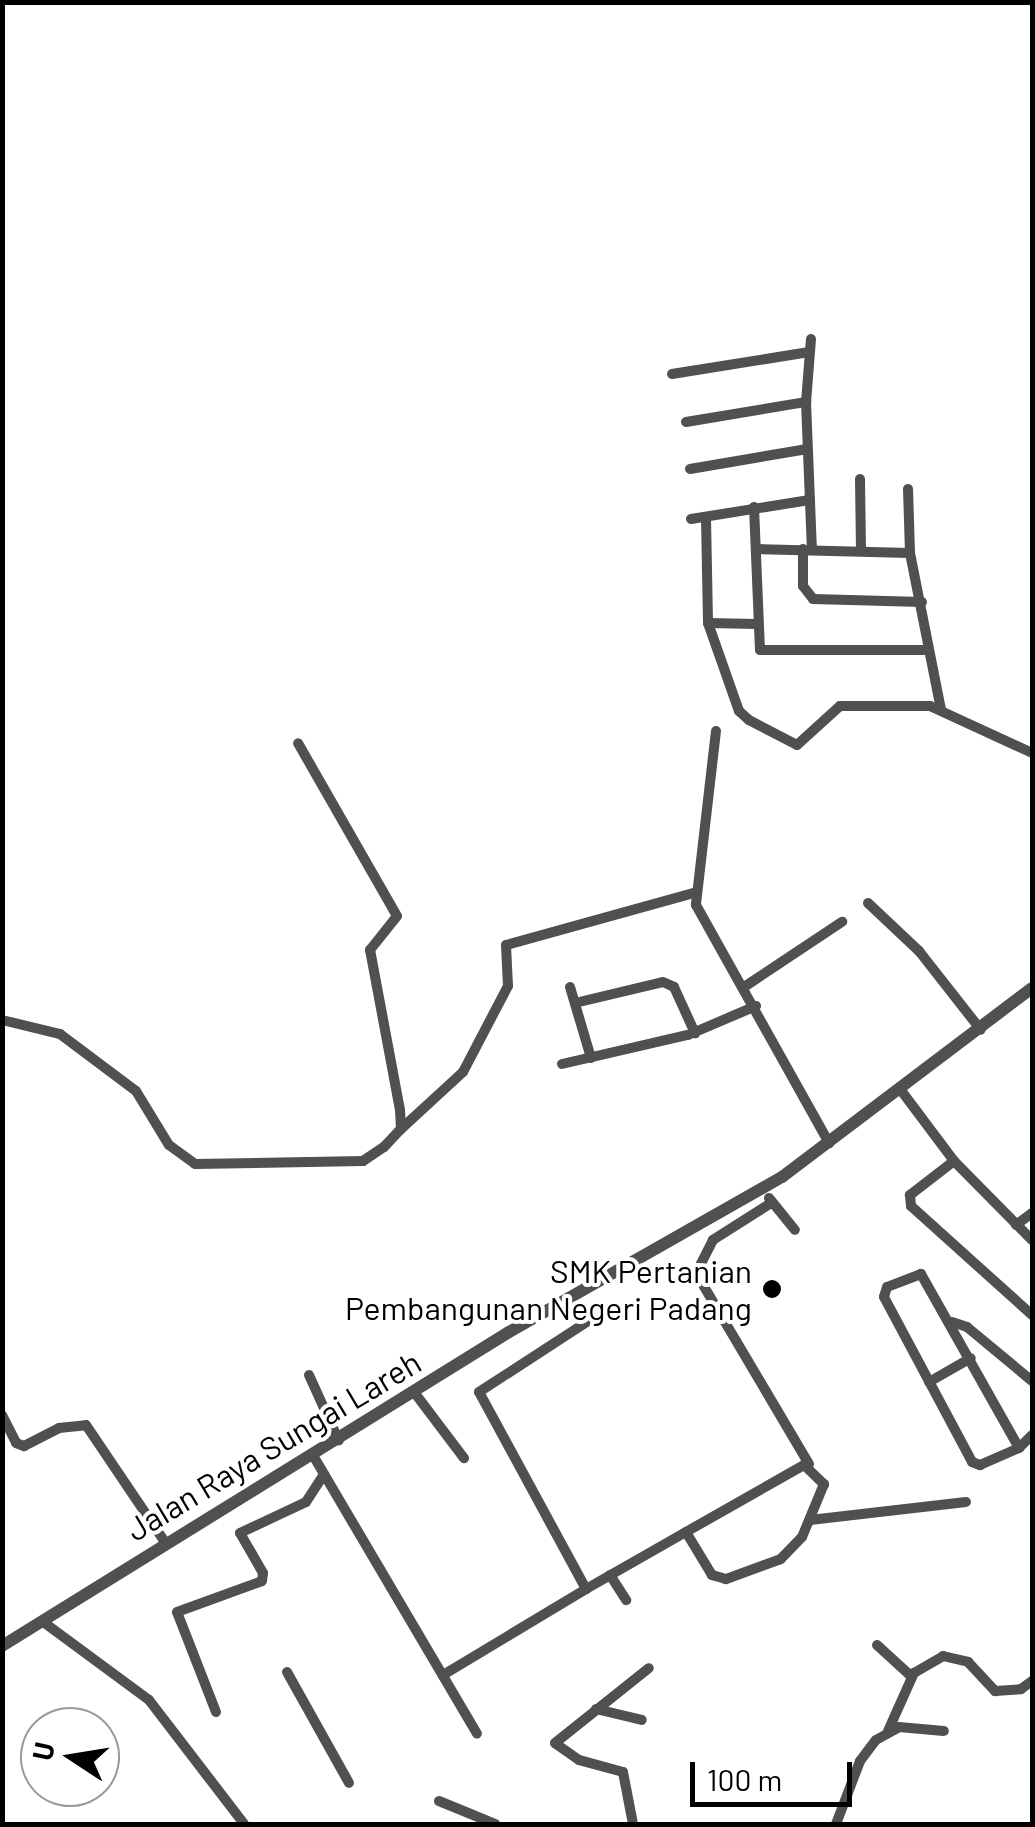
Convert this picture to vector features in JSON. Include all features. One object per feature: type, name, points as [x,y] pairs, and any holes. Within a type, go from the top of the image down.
[{"type":"street","points":[[811,339],[806,402],[808,549],[803,586],[813,599],[922,602]]},
{"type":"street","points":[[672,374],[810,352]]},
{"type":"street","points":[[686,422],[806,402]]},
{"type":"street","points":[[690,469],[807,450]]},
{"type":"street","points":[[860,479],[861,550]]},
{"type":"street","points":[[908,489],[910,553],[941,709]]},
{"type":"street","points":[[692,519],[809,500]]},
{"type":"street","points":[[754,507],[757,645],[764,653],[929,650]]},
{"type":"street","points":[[706,518],[708,623],[739,710],[791,745],[840,706],[941,709],[1032,753]]},
{"type":"street","points":[[757,548],[910,553]]},
{"type":"street","points":[[708,623],[757,624]]},
{"type":"street","points":[[716,731],[696,892],[700,919],[756,1006],[829,1143]]},
{"type":"street","points":[[298,743],[395,907],[396,920],[370,950],[401,1129]]},
{"type":"street","points":[[2,1020],[60,1034],[136,1090],[169,1145],[195,1164],[363,1161],[463,1072],[508,986],[506,946],[696,892]]},
{"type":"street","points":[[868,903],[940,975],[981,1030]]},
{"type":"street","points":[[744,987],[842,922]]},
{"type":"street","points":[[575,1004],[663,982],[674,987],[695,1033]]},
{"type":"street","points":[[570,987],[592,1058]]},
{"type":"street","name":"Jalan Raya Sungai Lareh","points":[[2,1646],[46,1624],[165,1542],[314,1457],[414,1392],[763,1189],[981,1030],[1032,988]]},
{"type":"street","points":[[562,1064],[695,1033],[756,1006]]},
{"type":"street","points":[[900,1089],[954,1161],[1032,1240]]},
{"type":"street","points":[[954,1161],[910,1195],[910,1206],[1032,1315]]},
{"type":"street","points":[[763,1189],[794,1230]]},
{"type":"street","points":[[686,1532],[712,1575],[726,1579],[781,1559],[810,1520],[824,1484],[808,1464],[696,1273],[706,1247],[771,1203]]},
{"type":"street","points":[[1016,1224],[1032,1213]]},
{"type":"street","points":[[1019,1448],[952,1322],[919,1272],[884,1290],[972,1462],[980,1465],[1019,1448],[1032,1435]]},
{"type":"street","points":[[586,1589],[479,1392],[593,1318]]},
{"type":"street","points":[[952,1322],[967,1327],[1032,1381]]},
{"type":"street","points":[[929,1382],[971,1358]]},
{"type":"street","points":[[309,1375],[339,1441]]},
{"type":"street","points":[[414,1392],[464,1458]]},
{"type":"street","points":[[2,1414],[16,1444],[24,1446],[59,1428],[86,1425],[165,1542]]},
{"type":"street","points":[[314,1457],[476,1734]]},
{"type":"street","points":[[442,1674],[808,1464]]},
{"type":"street","points":[[216,1712],[177,1612],[262,1581],[264,1572],[240,1533],[306,1502],[324,1474]]},
{"type":"street","points":[[810,1520],[966,1502]]},
{"type":"street","points":[[610,1575],[626,1600]]},
{"type":"street","points":[[46,1624],[149,1700],[244,1824]]},
{"type":"street","points":[[877,1646],[912,1677]]},
{"type":"street","points":[[836,1824],[860,1761],[888,1731],[912,1677],[953,1656],[968,1662],[995,1691],[1021,1690],[1032,1681]]},
{"type":"street","points":[[633,1824],[623,1772],[556,1747],[558,1739],[650,1668]]},
{"type":"street","points":[[286,1672],[349,1783]]},
{"type":"street","points":[[596,1709],[642,1720]]},
{"type":"street","points":[[888,1731],[944,1731]]},
{"type":"street","points":[[439,1800],[472,1820],[495,1824]]},
{"type":"place","name":"SMK Pertanian Pembangunan Negeri Padang","points":[[772,1289]]}]
